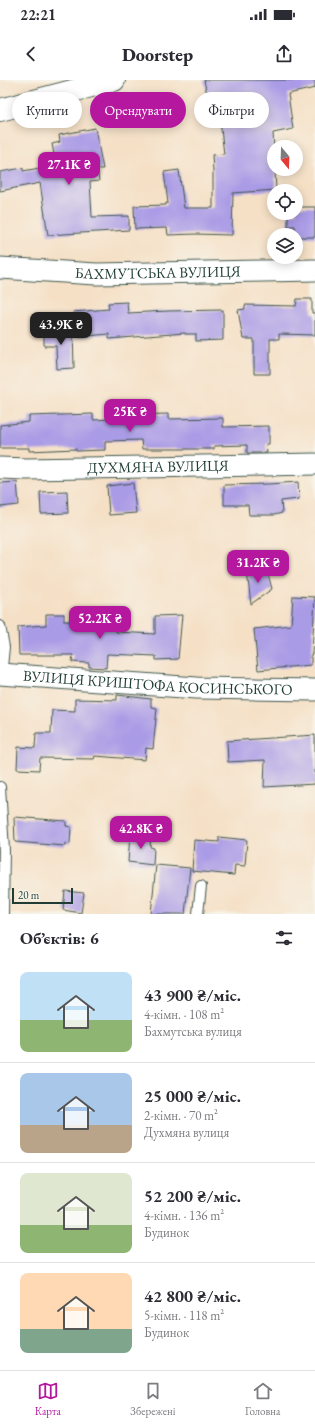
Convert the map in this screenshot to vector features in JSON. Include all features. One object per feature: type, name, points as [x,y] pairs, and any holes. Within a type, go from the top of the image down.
[{"type":"street","points":[[0,110],[114,80]]},
{"type":"street","name":"БАХМУТСЬКА ВУЛИЦЯ","points":[[0,268],[96,274],[315,270]]},
{"type":"street","name":"ДУХМЯНА ВУЛИЦЯ","points":[[0,468],[26,469],[315,464]]},
{"type":"street","name":"ВУЛИЦЯ КРИШТОФА КОСИНСЬКОГО","points":[[1,676],[197,688],[315,690]]},
{"type":"lane","points":[[0,626],[4,647],[1,676]]},
{"type":"lane","points":[[0,786],[4,850],[3,914]]},
{"type":"lane","points":[[198,914],[201,886]]},
{"type":"building","points":[[204,80],[315,80],[315,88],[288,94],[293,129],[273,133],[273,140],[267,140],[267,176],[275,176],[276,184],[267,184],[267,191],[233,193],[232,235],[168,235],[167,228],[135,229],[134,206],[166,205],[166,203],[168,203],[164,172],[179,170],[184,208],[213,208],[212,155],[224,154],[221,128],[269,128],[269,92],[206,92]]},
{"type":"building","points":[[95,128],[103,169],[97,169],[99,181],[90,182],[92,217],[129,216],[129,230],[48,235],[40,183],[0,191],[0,172],[23,168],[23,171],[56,165],[52,144],[60,142],[59,135]]},
{"type":"building","points":[[303,207],[315,207],[315,237],[303,237],[303,228],[288,226],[288,220],[303,220]]},
{"type":"building","points":[[297,299],[312,299],[312,313],[315,313],[315,335],[279,334],[279,339],[270,339],[270,374],[254,374],[254,339],[243,339],[238,310],[245,309],[245,305],[296,306]]},
{"type":"building","points":[[127,302],[128,313],[223,310],[223,340],[196,341],[196,334],[185,333],[109,339],[109,334],[75,337],[73,312],[109,309],[108,303]]},
{"type":"building","points":[[44,329],[73,329],[74,368],[57,369],[56,346],[44,346]]},
{"type":"building","points":[[93,414],[93,420],[130,418],[130,415],[168,414],[168,419],[223,418],[223,427],[269,426],[269,444],[266,444],[267,453],[247,453],[247,445],[214,446],[214,449],[142,449],[141,440],[105,441],[105,450],[76,451],[76,449],[29,451],[29,448],[0,448],[0,425],[29,422],[29,416]]},
{"type":"building","points":[[17,482],[19,505],[0,507],[0,483]]},
{"type":"building","points":[[298,482],[299,499],[281,501],[282,513],[274,515],[249,515],[248,505],[224,505],[224,485]]},
{"type":"building","points":[[133,483],[136,513],[109,515],[107,486]]},
{"type":"building","points":[[67,491],[68,513],[41,514],[40,492]]},
{"type":"building","points":[[257,566],[268,574],[272,589],[251,604],[247,572]]},
{"type":"building","points":[[293,596],[315,597],[311,665],[258,670],[254,629],[291,625]]},
{"type":"building","points":[[46,614],[64,614],[64,621],[95,622],[95,616],[116,616],[116,632],[155,634],[155,616],[182,615],[178,659],[156,660],[156,656],[107,654],[106,668],[89,667],[89,663],[72,662],[73,655],[19,655],[18,627],[46,625]]},
{"type":"building","points":[[117,695],[151,699],[151,707],[157,708],[153,749],[146,748],[145,760],[95,756],[94,759],[40,758],[39,770],[17,769],[18,747],[35,748],[36,733],[51,733],[52,710],[75,711],[75,699],[117,700]]},
{"type":"building","points":[[315,735],[315,784],[264,787],[265,760],[228,762],[227,741]]},
{"type":"building","points":[[14,817],[66,821],[66,826],[71,827],[70,844],[65,843],[65,846],[15,842]]},
{"type":"building","points":[[130,835],[151,837],[150,847],[154,848],[153,865],[128,862]]},
{"type":"building","points":[[219,837],[247,840],[245,866],[235,865],[234,875],[192,871],[194,840],[219,842]]},
{"type":"building","points":[[156,865],[190,868],[185,914],[151,914]]},
{"type":"building","points":[[65,891],[84,893],[81,913],[63,910]]}]
